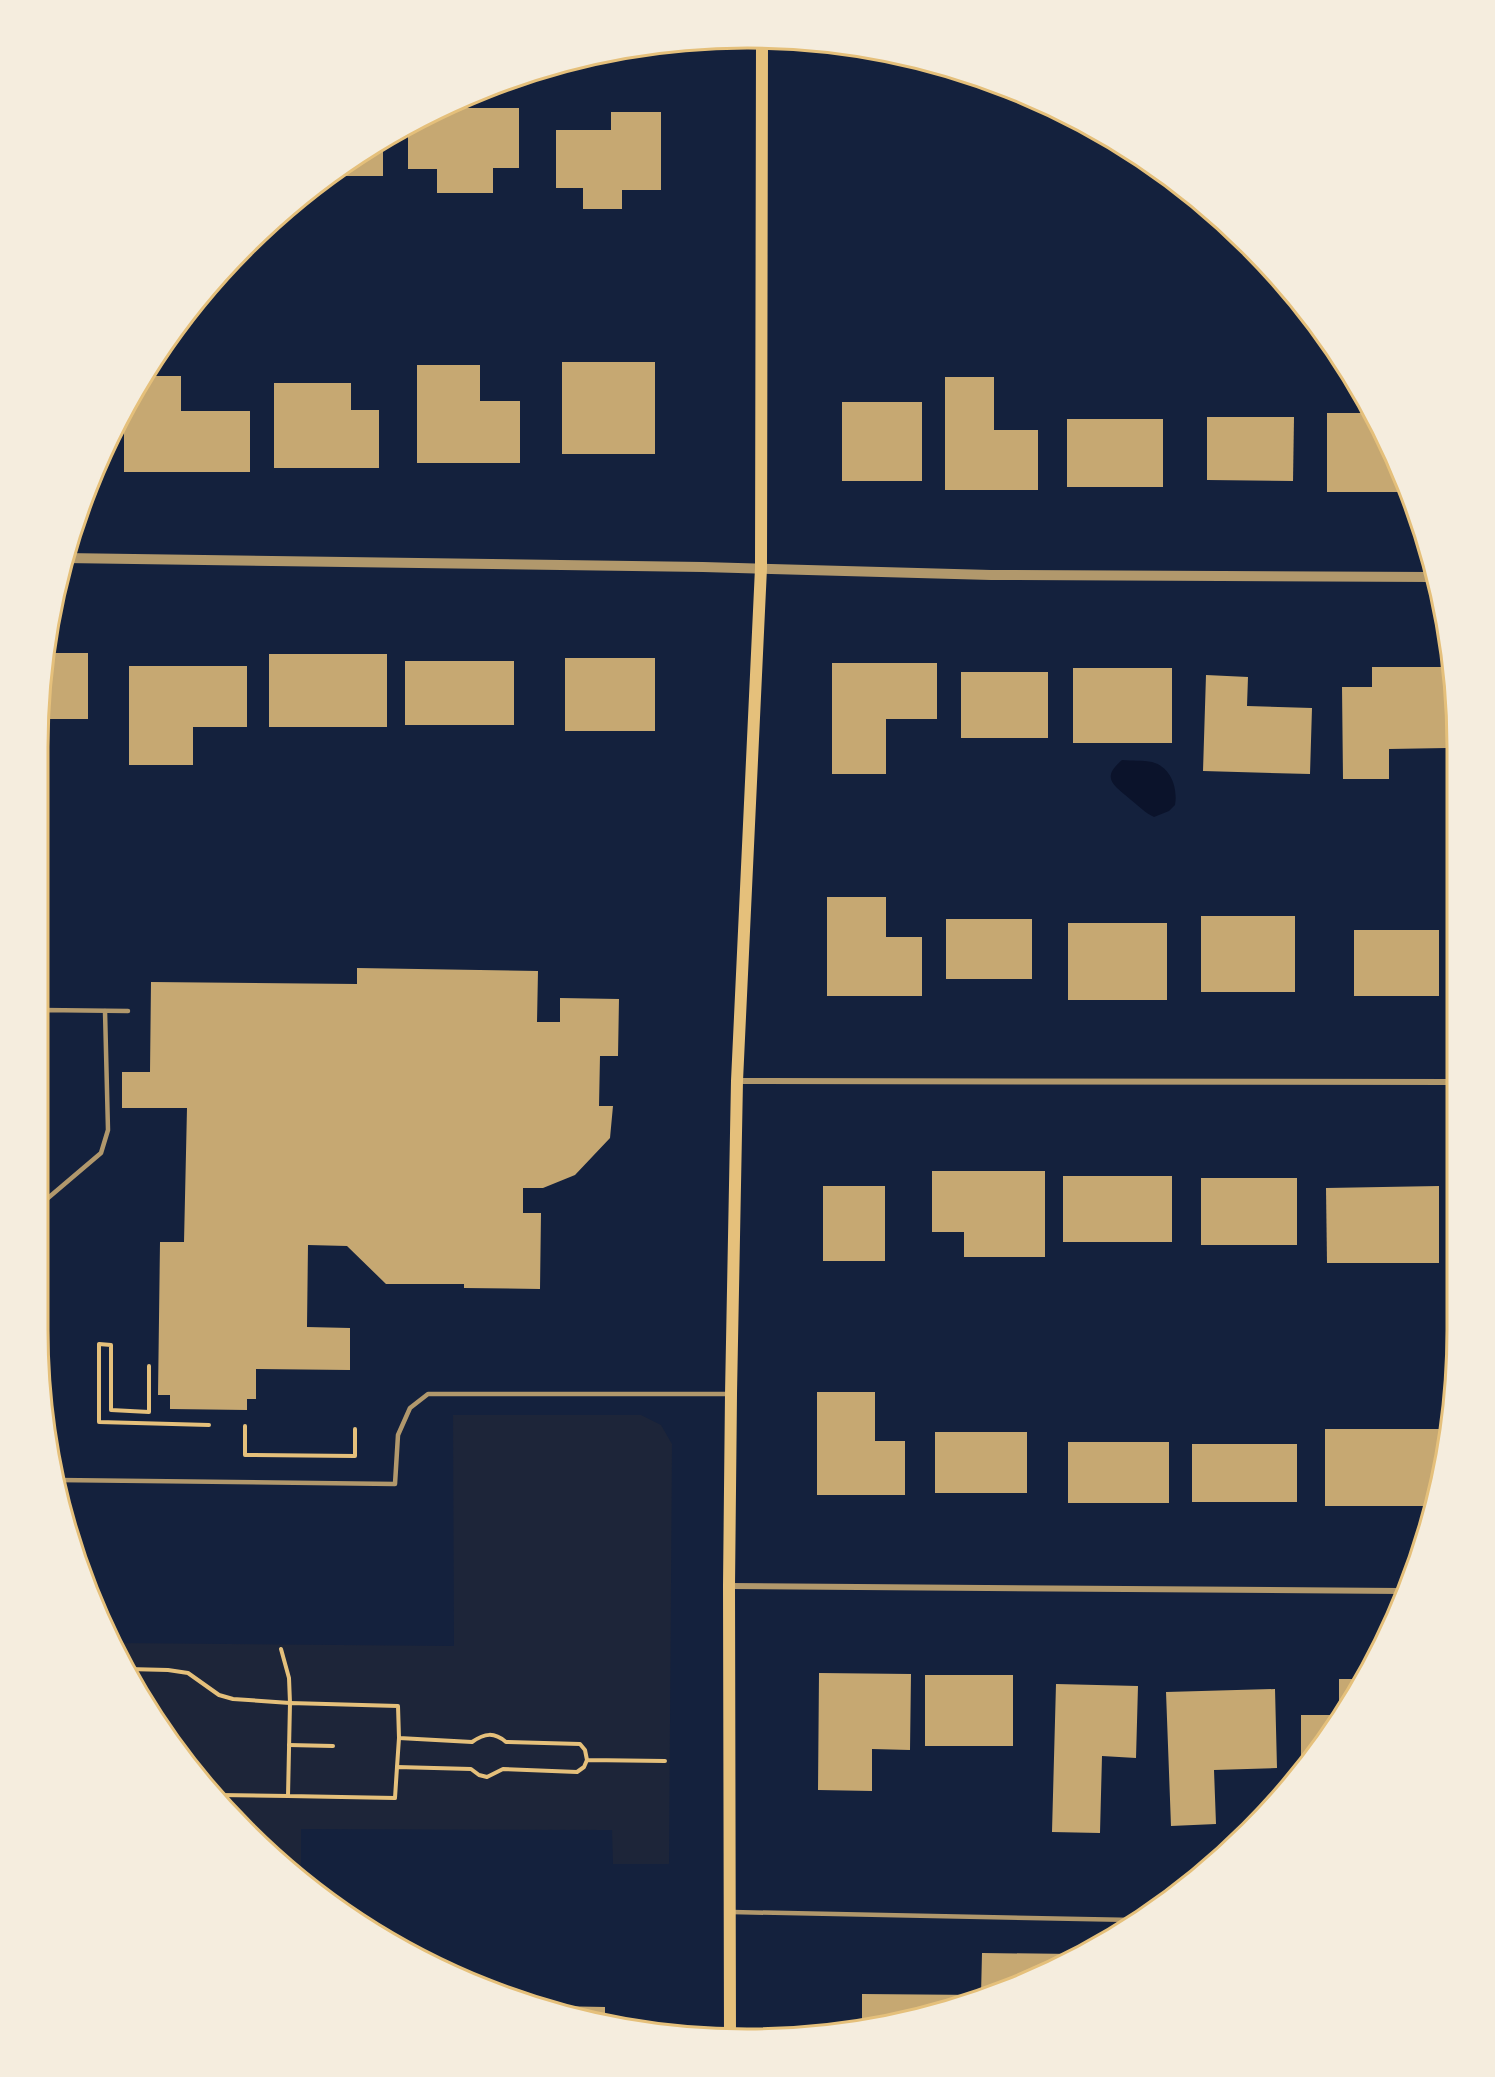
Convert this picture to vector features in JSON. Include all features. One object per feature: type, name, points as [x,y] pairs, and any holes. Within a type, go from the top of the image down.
[{"type":"main road","points":[[730,2029],[730,1394],[738,1081],[761,568],[762,48]]},
{"type":"street","points":[[74,558],[761,568],[991,575],[1426,577]]},
{"type":"street","points":[[738,1081],[1447,1082]]},
{"type":"street","points":[[729,1587],[1396,1591]]},
{"type":"lane","points":[[48,1010],[128,1011]]},
{"type":"lane","points":[[48,1199],[101,1154],[108,1130],[105,1011]]},
{"type":"lane","points":[[64,1480],[395,1484],[398,1435],[410,1408],[428,1394],[730,1394]]},
{"type":"lane","points":[[729,1912],[1122,1920]]},
{"type":"path","points":[[149,1366],[149,1412],[111,1410],[111,1345],[99,1344],[99,1422],[209,1425]]},
{"type":"path","points":[[245,1426],[245,1455],[355,1456],[355,1429]]},
{"type":"path","points":[[281,1649],[289,1678],[288,1796]]},
{"type":"path","points":[[137,1669],[188,1673],[219,1695],[233,1699],[398,1706],[399,1738],[395,1798],[226,1795]]},
{"type":"path","points":[[397,1767],[471,1769],[487,1777],[503,1769],[577,1772],[584,1767],[587,1760],[585,1750],[580,1744],[506,1742],[499,1736],[489,1734],[480,1736],[472,1742],[399,1738]]},
{"type":"path","points":[[289,1745],[333,1746]]},
{"type":"path","points":[[587,1760],[665,1761]]},
{"type":"shaded area","points":[[1122,760],[1152,762],[1164,768],[1174,785],[1175,805],[1169,811],[1154,817],[1119,790],[1111,777],[1115,767]]},
{"type":"shaded area","points":[[453,1415],[641,1415],[661,1425],[672,1444],[669,1864],[613,1864],[612,1830],[301,1829],[301,1867],[253,1824],[193,1755],[166,1718],[122,1643],[454,1646]]},
{"type":"building","points":[[465,108],[519,108],[519,168],[493,168],[493,193],[437,193],[437,169],[408,169],[408,136],[438,120]]},
{"type":"building","points":[[611,112],[661,112],[661,190],[622,190],[622,209],[583,209],[583,188],[556,188],[556,130],[611,130]]},
{"type":"building","points":[[383,151],[383,176],[345,176]]},
{"type":"building","points":[[562,362],[655,362],[655,454],[562,454]]},
{"type":"building","points":[[417,365],[480,365],[480,401],[520,401],[520,463],[417,463]]},
{"type":"building","points":[[156,376],[181,376],[181,411],[250,411],[250,472],[124,472],[124,431]]},
{"type":"building","points":[[945,377],[994,377],[994,430],[1038,430],[1038,490],[945,490]]},
{"type":"building","points":[[274,383],[351,383],[351,410],[379,410],[379,468],[274,468]]},
{"type":"building","points":[[842,402],[922,402],[922,481],[842,481]]},
{"type":"building","points":[[1327,413],[1361,413],[1398,492],[1327,492]]},
{"type":"building","points":[[1207,417],[1294,417],[1293,481],[1207,480]]},
{"type":"building","points":[[1067,419],[1163,419],[1163,487],[1067,487]]},
{"type":"building","points":[[54,653],[88,653],[88,719],[49,719]]},
{"type":"building","points":[[269,654],[387,654],[387,727],[269,727]]},
{"type":"building","points":[[565,658],[655,658],[655,731],[565,731]]},
{"type":"building","points":[[405,661],[514,661],[514,725],[405,725]]},
{"type":"building","points":[[832,663],[937,663],[937,719],[886,719],[886,774],[832,774]]},
{"type":"building","points":[[129,666],[247,666],[247,727],[193,727],[193,765],[129,765]]},
{"type":"building","points":[[1372,667],[1442,667],[1447,748],[1389,749],[1389,779],[1343,779],[1342,687],[1372,687]]},
{"type":"building","points":[[1073,668],[1172,668],[1172,743],[1073,743]]},
{"type":"building","points":[[961,672],[1048,672],[1048,738],[961,738]]},
{"type":"building","points":[[1206,675],[1248,677],[1247,706],[1312,708],[1310,774],[1203,771]]},
{"type":"building","points":[[827,897],[886,897],[886,937],[922,937],[922,996],[827,996]]},
{"type":"building","points":[[1201,916],[1295,916],[1295,992],[1201,992]]},
{"type":"building","points":[[946,919],[1032,919],[1032,979],[946,979]]},
{"type":"building","points":[[1068,923],[1167,923],[1167,1000],[1068,1000]]},
{"type":"building","points":[[1354,930],[1439,930],[1439,996],[1354,996]]},
{"type":"building","points":[[357,968],[538,971],[537,1022],[560,1022],[560,998],[619,999],[618,1056],[600,1056],[599,1106],[613,1106],[610,1138],[575,1175],[543,1188],[523,1188],[523,1213],[541,1213],[540,1289],[464,1288],[464,1284],[386,1284],[347,1246],[308,1245],[307,1327],[350,1328],[350,1370],[256,1369],[256,1399],[247,1399],[247,1410],[170,1409],[170,1395],[158,1395],[160,1242],[184,1242],[187,1108],[122,1108],[122,1072],[150,1072],[151,982],[357,984]]},
{"type":"building","points":[[932,1171],[1045,1171],[1045,1257],[964,1257],[964,1232],[932,1232]]},
{"type":"building","points":[[1063,1176],[1172,1176],[1172,1242],[1063,1242]]},
{"type":"building","points":[[1201,1178],[1297,1178],[1297,1245],[1201,1245]]},
{"type":"building","points":[[823,1186],[885,1186],[885,1261],[823,1261]]},
{"type":"building","points":[[1439,1186],[1439,1263],[1327,1263],[1326,1188]]},
{"type":"building","points":[[817,1392],[875,1392],[875,1441],[905,1441],[905,1495],[817,1495]]},
{"type":"building","points":[[1325,1429],[1440,1429],[1424,1506],[1325,1506]]},
{"type":"building","points":[[935,1432],[1027,1432],[1027,1493],[935,1493]]},
{"type":"building","points":[[1068,1442],[1169,1442],[1169,1503],[1068,1503]]},
{"type":"building","points":[[1192,1444],[1297,1444],[1297,1502],[1192,1502]]},
{"type":"building","points":[[819,1673],[911,1674],[910,1750],[872,1749],[872,1791],[818,1790]]},
{"type":"building","points":[[925,1675],[1013,1675],[1013,1746],[925,1746]]},
{"type":"building","points":[[1339,1679],[1353,1679],[1339,1702]]},
{"type":"building","points":[[1056,1684],[1138,1686],[1136,1758],[1102,1756],[1100,1833],[1052,1832]]},
{"type":"building","points":[[1275,1689],[1277,1768],[1214,1770],[1216,1824],[1171,1826],[1166,1692]]},
{"type":"building","points":[[1301,1715],[1331,1715],[1301,1756]]},
{"type":"building","points":[[982,1953],[1063,1954],[1015,1976],[981,1989]]},
{"type":"building","points":[[862,1994],[963,1995],[884,2016],[862,2019]]},
{"type":"building","points":[[572,2006],[605,2007],[605,2015]]}]
